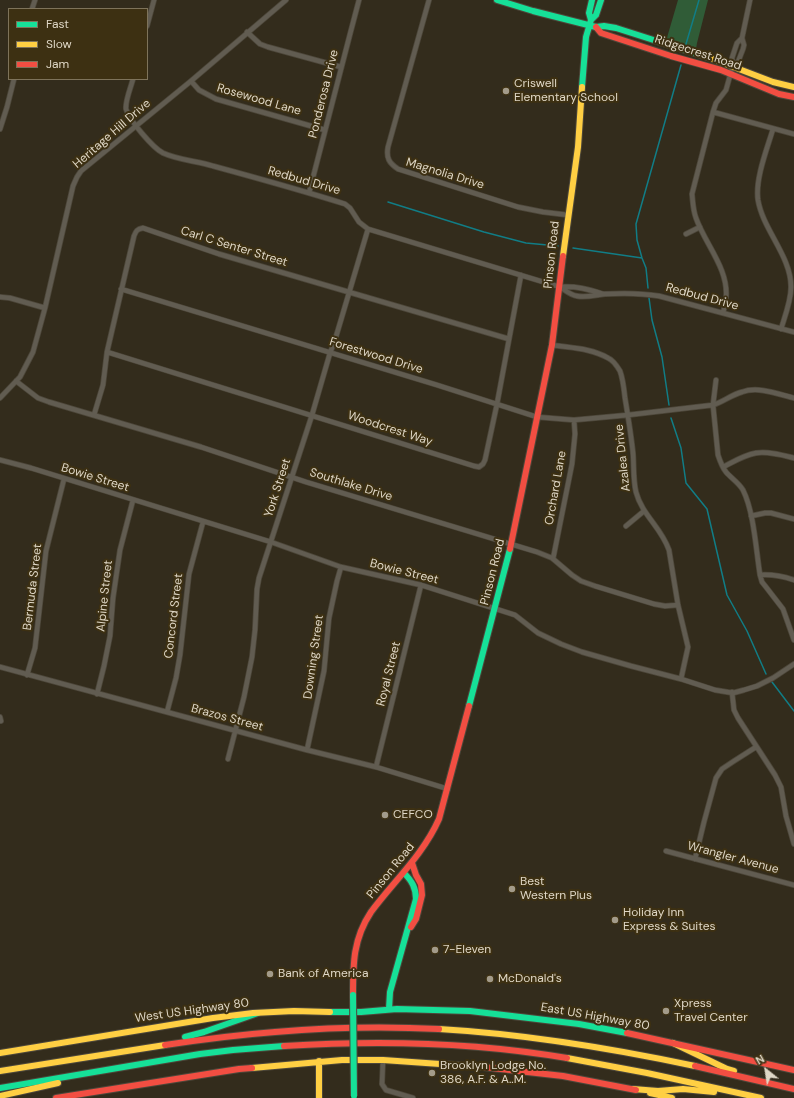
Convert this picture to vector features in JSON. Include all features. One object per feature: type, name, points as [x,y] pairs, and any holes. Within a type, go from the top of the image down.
[{"type":"main road","name":"Ridgecrest Road","points":[[497,0],[533,12],[590,22],[601,33],[731,73],[779,94],[794,97]]},
{"type":"main road","points":[[590,22],[589,13],[592,0]]},
{"type":"main road","points":[[590,22],[596,15],[601,0]]},
{"type":"main road","name":"Pinson Road","points":[[354,1097],[354,957],[362,926],[377,905],[425,846],[439,819],[511,545],[552,345],[578,140],[586,38],[590,22]]},
{"type":"main road","name":"Ridgecrest Road","points":[[596,27],[604,26],[634,33],[733,65],[773,82],[794,87]]},
{"type":"main road","points":[[407,933],[416,919],[422,896],[421,884],[412,863]]},
{"type":"main road","points":[[389,1010],[390,992],[416,904],[414,885],[404,872]]},
{"type":"main road","name":"West US Highway 80","points":[[0,1053],[199,1019],[294,1011],[361,1012],[389,1010]]},
{"type":"main road","name":"East US Highway 80","points":[[389,1010],[469,1011],[579,1024],[647,1037],[794,1070]]},
{"type":"main road","points":[[137,1049],[162,1041],[195,1035],[258,1013]]},
{"type":"main road","points":[[0,1071],[236,1035],[309,1029],[378,1028],[448,1030],[512,1035],[582,1045],[793,1088]]},
{"type":"main road","points":[[0,1088],[218,1052],[278,1046],[343,1043],[412,1043],[478,1047],[563,1057],[653,1073],[761,1098]]},
{"type":"main road","points":[[673,1043],[727,1069],[778,1082],[793,1088]]},
{"type":"main road","points":[[56,1098],[239,1069],[342,1060],[383,1060],[486,1067],[563,1076],[672,1098]]},
{"type":"main road","points":[[319,1061],[319,1098]]},
{"type":"main road","points":[[0,1096],[127,1066]]},
{"type":"main road","points":[[633,1089],[658,1091],[683,1089],[751,1096]]},
{"type":"street","points":[[148,22],[154,0]]},
{"type":"street","name":"Heritage Hill Drive","points":[[0,398],[20,377],[33,352],[45,308],[73,186],[81,171],[191,81],[286,0]]},
{"type":"street","name":"Ponderosa Drive","points":[[309,192],[359,0]]},
{"type":"street","name":"Magnolia Drive","points":[[428,0],[388,147],[388,160],[392,166],[398,169],[518,207],[568,215]]},
{"type":"street","points":[[733,65],[738,62],[744,49],[742,38],[750,0]]},
{"type":"street","points":[[247,32],[260,44],[268,47],[341,67]]},
{"type":"street","points":[[723,313],[726,298],[726,284],[722,271],[696,219],[692,194],[713,112],[716,103],[726,90],[733,65],[733,55],[737,43],[742,38]]},
{"type":"street","points":[[0,129],[14,80]]},
{"type":"street","name":"Redbud Drive","points":[[133,80],[126,103],[126,109],[136,125],[156,148],[163,153],[309,192],[345,204],[368,229],[521,276],[560,286],[573,286],[603,294]]},
{"type":"street","name":"Rosewood Lane","points":[[191,81],[200,90],[216,99],[326,130]]},
{"type":"street","points":[[713,112],[794,134]]},
{"type":"street","points":[[773,129],[757,187],[761,213],[790,274],[790,295],[781,329]]},
{"type":"street","points":[[686,234],[700,226]]},
{"type":"street","name":"Carl C Senter Street","points":[[94,415],[103,385],[107,352],[121,289],[134,236],[139,228],[143,228],[219,254],[509,339]]},
{"type":"street","name":"York Street","points":[[228,758],[236,731],[252,657],[259,578],[312,415],[368,229]]},
{"type":"street","name":"Woodcrest Way","points":[[107,352],[480,467],[485,460],[521,276]]},
{"type":"street","name":"Redbud Drive","points":[[560,286],[567,292],[576,296],[628,293],[645,294],[677,300],[794,332]]},
{"type":"street","name":"Forestwood Drive","points":[[121,289],[537,417],[574,420],[713,405],[720,403],[740,392],[750,390],[765,391],[794,398]]},
{"type":"street","points":[[0,297],[10,298],[45,308]]},
{"type":"street","name":"Azalea Drive","points":[[552,345],[595,352],[609,358],[619,370],[622,377],[628,415],[635,490],[638,501],[644,511],[662,533],[666,541],[669,550],[678,605],[688,647],[681,679]]},
{"type":"street","points":[[716,380],[713,405],[718,455],[723,466],[742,490],[751,516],[762,582],[784,609],[794,640]]},
{"type":"street","name":"Southlake Drive","points":[[16,381],[38,398],[201,447],[553,559],[581,581],[595,586],[654,604],[665,606],[678,605]]},
{"type":"street","name":"Orchard Lane","points":[[553,559],[572,464],[575,434],[574,420]]},
{"type":"street","points":[[723,466],[756,453],[781,455],[794,458]]},
{"type":"street","name":"Bowie Street","points":[[0,460],[271,542],[341,567],[421,585],[515,615],[538,633],[582,652],[681,679],[715,690],[732,692],[757,686],[773,678],[794,664]]},
{"type":"street","name":"Bermuda Street","points":[[27,675],[35,648],[46,551],[64,479]]},
{"type":"street","name":"Alpine Street","points":[[97,694],[110,636],[113,598],[120,550],[133,500]]},
{"type":"street","points":[[626,526],[644,511]]},
{"type":"street","points":[[751,516],[771,513],[794,519]]},
{"type":"street","name":"Concord Street","points":[[167,712],[176,678],[180,655],[189,574],[203,522]]},
{"type":"street","name":"Downing Street","points":[[307,750],[322,684],[330,618],[341,567]]},
{"type":"street","points":[[760,575],[779,575],[794,580]]},
{"type":"street","name":"Royal Street","points":[[376,767],[421,585]]},
{"type":"street","name":"Brazos Street","points":[[0,667],[307,750],[376,767],[448,789]]},
{"type":"street","points":[[732,692],[736,714],[781,787],[786,816],[794,844]]},
{"type":"street","points":[[695,859],[716,778],[722,769],[756,747]]},
{"type":"street","name":"Wrangler Avenue","points":[[666,851],[794,885]]},
{"type":"street","points":[[383,1060],[382,1084],[386,1090],[413,1098]]},
{"type":"green space","points":[[678,0],[708,0],[696,49],[666,41]]},
{"type":"waterway","points":[[686,44],[699,0]]},
{"type":"waterway","points":[[648,288],[646,268],[637,240],[636,224],[681,65]]},
{"type":"waterway","points":[[388,202],[484,232],[526,243],[558,246]]},
{"type":"waterway","points":[[573,248],[642,258]]},
{"type":"waterway","points":[[649,298],[652,320],[662,357],[669,405]]},
{"type":"waterway","points":[[671,418],[681,448],[686,483],[707,509],[727,595],[747,631],[766,674]]},
{"type":"waterway","points":[[772,682],[794,711]]},
{"type":"traffic: fast","points":[[497,0],[596,27],[604,26],[616,28],[710,58]]},
{"type":"traffic: fast","points":[[591,20],[589,13],[592,0]]},
{"type":"traffic: fast","points":[[582,87],[586,37],[591,20],[596,15],[601,0]]},
{"type":"traffic: fast","points":[[469,706],[510,549]]},
{"type":"traffic: fast","points":[[389,1009],[390,992],[416,899],[413,885],[404,873]]},
{"type":"traffic: fast","points":[[353,995],[354,1096]]},
{"type":"traffic: fast","points":[[330,1012],[361,1012],[397,1009],[470,1011],[579,1024],[627,1033]]},
{"type":"traffic: fast","points":[[185,1037],[258,1013]]},
{"type":"traffic: fast","points":[[0,1088],[200,1054],[284,1046]]},
{"type":"traffic: slow","points":[[710,58],[773,82],[794,87]]},
{"type":"traffic: slow","points":[[563,256],[578,147],[582,87]]},
{"type":"traffic: slow","points":[[0,1053],[213,1018],[253,1013],[294,1011],[330,1012]]},
{"type":"traffic: slow","points":[[439,1029],[535,1038],[631,1053],[695,1066]]},
{"type":"traffic: slow","points":[[673,1043],[734,1071]]},
{"type":"traffic: slow","points":[[0,1071],[165,1045]]},
{"type":"traffic: slow","points":[[567,1058],[647,1073],[761,1098]]},
{"type":"traffic: slow","points":[[252,1068],[342,1060],[383,1060],[483,1067]]},
{"type":"traffic: slow","points":[[319,1061],[319,1098]]},
{"type":"traffic: slow","points":[[0,1096],[58,1083]]},
{"type":"traffic: slow","points":[[633,1089],[658,1091],[683,1089],[714,1092]]},
{"type":"traffic: slow","points":[[650,1093],[672,1098]]},
{"type":"traffic: jam","points":[[596,27],[601,33],[671,56],[721,70],[779,94],[794,97]]},
{"type":"traffic: jam","points":[[510,549],[552,345],[563,256]]},
{"type":"traffic: jam","points":[[353,995],[355,952],[357,942],[365,922],[371,912],[417,856],[439,819],[469,706]]},
{"type":"traffic: jam","points":[[411,927],[416,919],[422,895],[421,884],[412,863]]},
{"type":"traffic: jam","points":[[165,1045],[267,1032],[301,1030],[370,1027],[439,1029]]},
{"type":"traffic: jam","points":[[627,1033],[794,1070]]},
{"type":"traffic: jam","points":[[284,1046],[355,1043],[426,1044],[497,1049],[567,1058]]},
{"type":"traffic: jam","points":[[695,1066],[794,1089]]},
{"type":"traffic: jam","points":[[483,1067],[563,1076],[636,1090]]},
{"type":"traffic: jam","points":[[56,1098],[252,1068]]},
{"type":"place","name":"Criswell Elementary School","points":[[506,91]]},
{"type":"place","name":"CEFCO","points":[[385,815]]},
{"type":"place","name":"Best Western Plus","points":[[512,889]]},
{"type":"place","name":"Holiday Inn Express & Suites","points":[[615,920]]},
{"type":"place","name":"7-Eleven","points":[[435,950]]},
{"type":"place","name":"Bank of America","points":[[270,974]]},
{"type":"place","name":"McDonald's","points":[[490,979]]},
{"type":"place","name":"Xpress Travel Center","points":[[666,1011]]},
{"type":"place","name":"Brooklyn Lodge No. 386, A.F. & A..M.","points":[[432,1073]]}]
